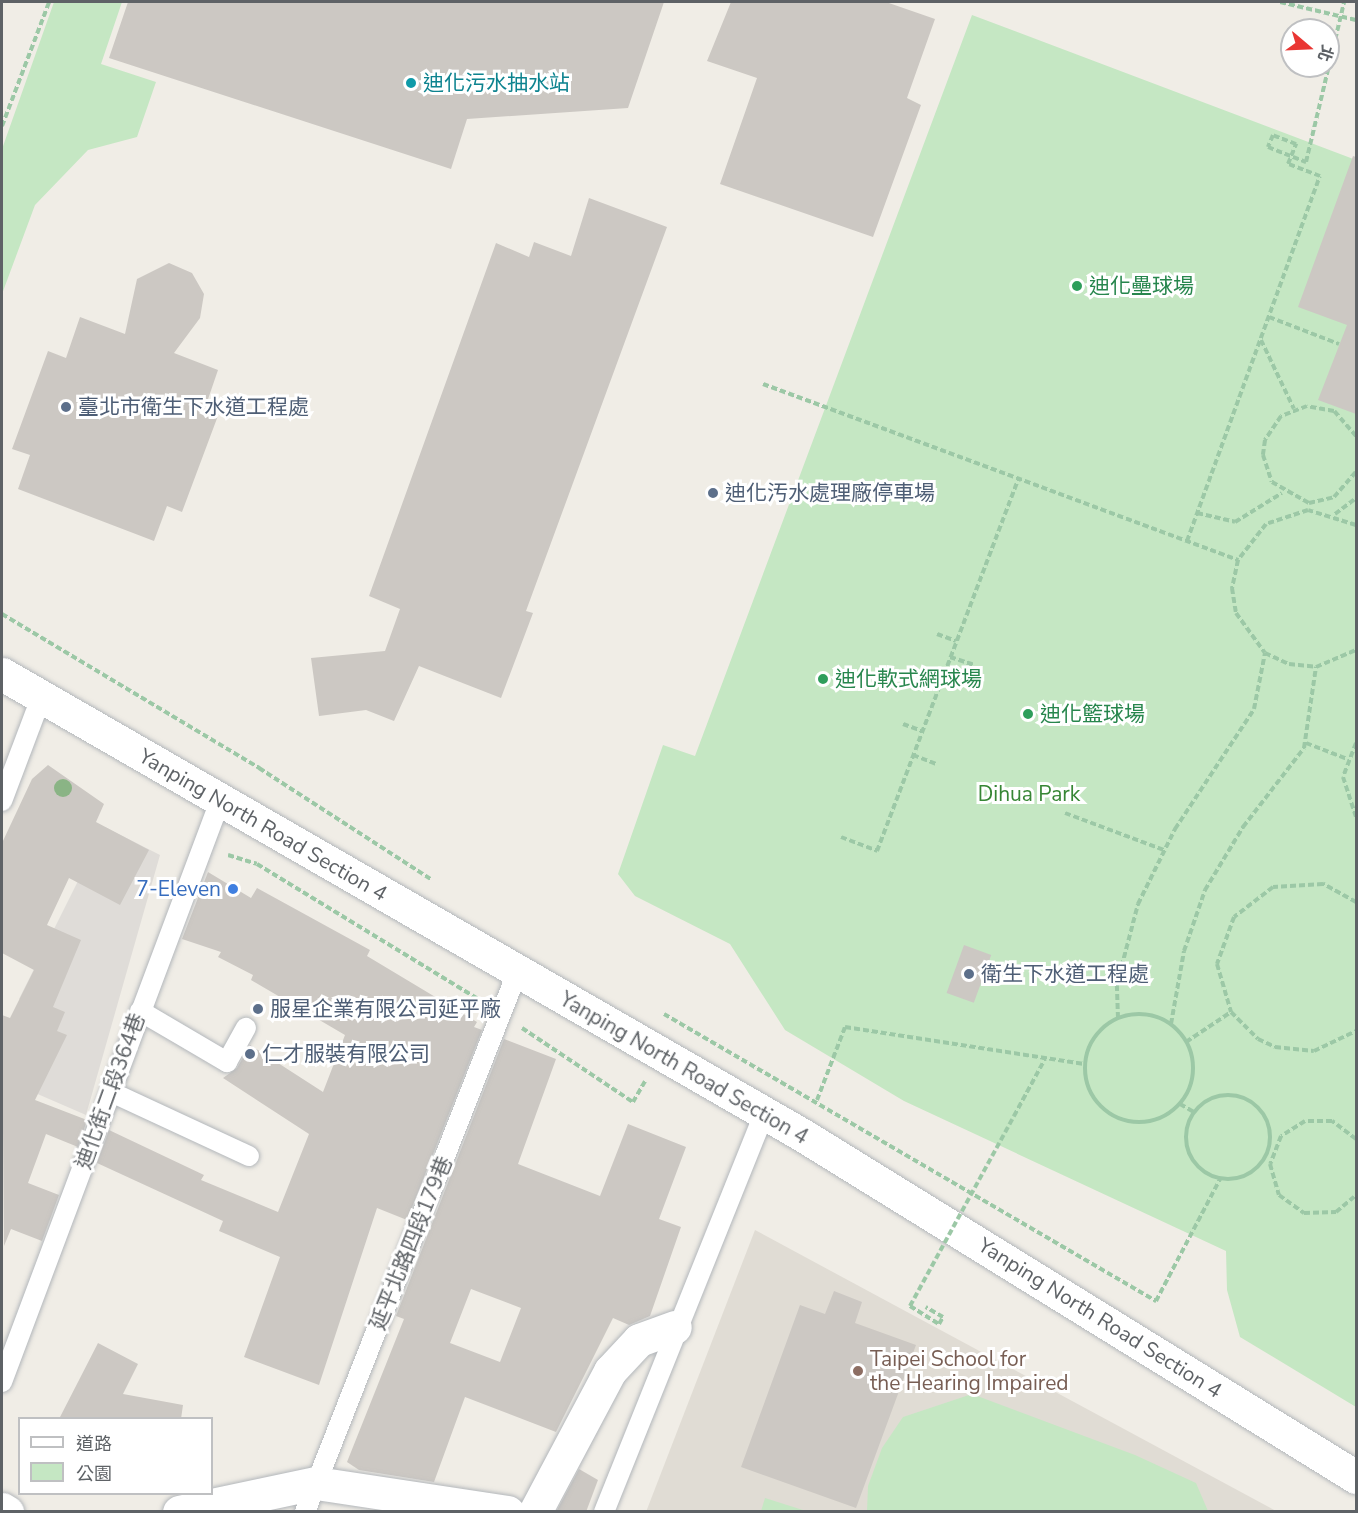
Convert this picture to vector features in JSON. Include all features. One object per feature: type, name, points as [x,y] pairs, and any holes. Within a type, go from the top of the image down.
[{"type":"street","name":"Yanping North Road Section 4","points":[[2,674],[42,695],[517,974],[764,1113],[1356,1477]]},
{"type":"street","points":[[535,1512],[610,1371],[639,1340],[675,1327]]},
{"type":"street","points":[[179,1512],[310,1497],[508,1512]]},
{"type":"street","points":[[2,1509],[7,1512]]},
{"type":"lane","points":[[2,801],[42,695]]},
{"type":"lane","name":"迪化街二段364巷","points":[[2,1382],[220,801]]},
{"type":"lane","name":"延平北路四段179巷","points":[[310,1497],[517,974]]},
{"type":"lane","points":[[140,1011],[227,1062],[246,1028]]},
{"type":"lane","points":[[111,1092],[249,1156]]},
{"type":"lane","points":[[604,1512],[675,1327],[764,1113]]},
{"type":"path","points":[[2,126],[49,2]]},
{"type":"path","points":[[1280,2],[1356,21]]},
{"type":"path","points":[[1187,541],[1320,176],[1288,164],[1292,154],[1296,144],[1273,135],[1268,147],[1287,154],[1297,158],[1306,162],[1344,2]]},
{"type":"path","points":[[1269,318],[1339,344]]},
{"type":"path","points":[[1261,340],[1294,409]]},
{"type":"path","points":[[763,384],[1238,560]]},
{"type":"path","points":[[1356,436],[1334,411],[1294,409],[1272,427],[1263,455],[1266,469],[1282,492],[1309,503],[1334,497],[1356,472]]},
{"type":"path","points":[[841,837],[877,851],[1018,479]]},
{"type":"path","points":[[1197,513],[1235,522],[1282,492]]},
{"type":"path","points":[[1335,514],[1356,498]]},
{"type":"path","points":[[1308,510],[1309,503]]},
{"type":"path","points":[[1356,525],[1335,514],[1308,510],[1266,524],[1238,560],[1232,588],[1236,613],[1265,653],[1289,664],[1316,666],[1356,650]]},
{"type":"path","points":[[2,614],[259,768],[438,884]]},
{"type":"path","points":[[937,634],[956,641]]},
{"type":"path","points":[[1118,1017],[1114,1002],[1127,937],[1164,850],[1254,709],[1265,653]]},
{"type":"path","points":[[951,657],[974,665]]},
{"type":"path","points":[[1171,1024],[1184,951],[1205,890],[1242,827],[1306,743],[1316,666]]},
{"type":"path","points":[[903,724],[922,731]]},
{"type":"path","points":[[1306,743],[1347,759]]},
{"type":"path","points":[[1356,743],[1347,759],[1345,794],[1356,817]]},
{"type":"path","points":[[913,755],[937,764]]},
{"type":"path","points":[[1065,813],[1164,850]]},
{"type":"path","points":[[224,854],[257,864],[502,1014],[633,1102],[661,1053]]},
{"type":"path","points":[[1356,902],[1323,884],[1298,881],[1251,899],[1222,939],[1217,964],[1231,1012],[1258,1039],[1294,1051],[1332,1046],[1356,1031]]},
{"type":"path","points":[[653,1007],[818,1100],[1156,1301],[1220,1179],[1256,1169],[1271,1148],[1292,1127],[1319,1119],[1346,1127],[1356,1139]]},
{"type":"path","points":[[1186,1042],[1231,1012]]},
{"type":"path","points":[[1145,1014],[1171,1024],[1186,1042],[1193,1067],[1180,1104],[1155,1120],[1125,1121],[1099,1106],[1084,1064],[1095,1036],[1118,1017],[1145,1014]]},
{"type":"path","points":[[818,1100],[845,1027],[1084,1064]]},
{"type":"path","points":[[926,1307],[943,1317],[939,1324],[910,1306],[1046,1059]]},
{"type":"path","points":[[1220,1179],[1191,1158],[1185,1135],[1194,1112],[1214,1097],[1239,1097],[1260,1111],[1271,1148],[1271,1180],[1290,1206],[1320,1215],[1336,1212],[1356,1195]]},
{"type":"path","points":[[1180,1104],[1194,1112]]},
{"type":"shaded area","points":[[105,827],[160,855],[86,1115],[3,1079],[34,1005],[19,999]]},
{"type":"shaded area","name":"Taipei School for the Hearing Impaired","points":[[755,1230],[1276,1511],[646,1512]]},
{"type":"green space","points":[[54,2],[122,2],[101,64],[156,82],[137,137],[88,150],[35,205],[2,294],[2,149]]},
{"type":"green space","name":"Dihua Park","points":[[972,15],[1356,160],[1356,1407],[1240,1337],[1227,1290],[1226,1251],[904,1101],[785,1030],[730,944],[635,896],[618,874],[663,745],[695,756]]},
{"type":"green space","points":[[972,1394],[1135,1455],[1196,1483],[1208,1511],[867,1511],[868,1486],[882,1448],[903,1417]]},
{"type":"green space","points":[[765,1498],[806,1511],[761,1511]]},
{"type":"building","name":"迪化污水抽水站","points":[[128,2],[664,2],[628,108],[467,119],[451,169],[109,58]]},
{"type":"building","points":[[731,2],[886,2],[935,19],[907,98],[921,105],[873,237],[720,184],[757,78],[707,61]]},
{"type":"building","points":[[1353,156],[1356,157],[1356,414],[1318,400],[1347,325],[1298,307]]},
{"type":"building","points":[[589,198],[667,227],[526,611],[533,613],[501,698],[419,666],[394,721],[366,710],[319,716],[311,658],[385,651],[400,609],[369,596],[496,243],[529,257],[534,242],[571,256]]},
{"type":"building","points":[[169,263],[192,273],[204,294],[200,318],[174,353],[218,370],[205,408],[219,413],[182,512],[167,506],[154,541],[18,489],[30,455],[12,449],[48,351],[66,358],[80,317],[125,334],[137,279]]},
{"type":"building","points":[[48,765],[104,804],[96,822],[149,850],[120,905],[69,878],[47,925],[81,940],[53,1007],[65,1012],[57,1031],[67,1035],[35,1100],[87,1120],[78,1147],[46,1134],[28,1183],[59,1195],[42,1241],[11,1229],[4,1246],[2,1015],[10,1018],[34,970],[2,953],[2,843],[32,779]]},
{"type":"building","points":[[208,872],[251,898],[257,888],[370,950],[367,956],[477,1022],[474,1027],[482,1030],[407,1220],[377,1208],[319,1385],[244,1357],[280,1257],[219,1231],[223,1221],[97,1163],[109,1130],[204,1175],[201,1180],[278,1212],[309,1134],[223,1078],[237,1068],[250,1045],[323,1092],[345,1035],[251,980],[253,975],[218,957],[221,952],[182,939]]},
{"type":"building","name":"衛生下水道工程處","points":[[964,945],[991,955],[974,1003],[947,993]]},
{"type":"building","points":[[504,1039],[556,1059],[518,1164],[600,1196],[628,1124],[686,1147],[659,1219],[681,1227],[650,1316],[629,1325],[613,1318],[556,1432],[465,1397],[434,1482],[359,1470],[347,1462],[404,1319],[396,1316]],"holes":[[[471,1289],[521,1308],[500,1362],[450,1343]]]},
{"type":"building","points":[[834,1291],[862,1302],[855,1323],[916,1345],[856,1508],[741,1467],[800,1305],[825,1314]]},
{"type":"building","points":[[98,1343],[138,1364],[123,1394],[183,1405],[181,1417],[60,1417]]},
{"type":"building","points":[[579,1469],[598,1480],[586,1512],[556,1512]]},
{"type":"place","name":"迪化污水抽水站","points":[[411,83]]},
{"type":"place","name":"迪化壘球場","points":[[1077,286]]},
{"type":"place","name":"臺北市衛生下水道工程處","points":[[66,407]]},
{"type":"place","name":"迪化汚水處理廠停車場","points":[[713,493]]},
{"type":"place","name":"迪化軟式網球場","points":[[823,679]]},
{"type":"place","name":"迪化籃球場","points":[[1028,714]]},
{"type":"place","name":"7-Eleven","points":[[233,889]]},
{"type":"place","name":"衛生下水道工程處","points":[[969,974]]},
{"type":"place","name":"服星企業有限公司延平廠","points":[[258,1009]]},
{"type":"place","name":"仁才服裝有限公司","points":[[250,1054]]},
{"type":"place","name":"Taipei School for the Hearing Impaired","points":[[858,1371]]}]
